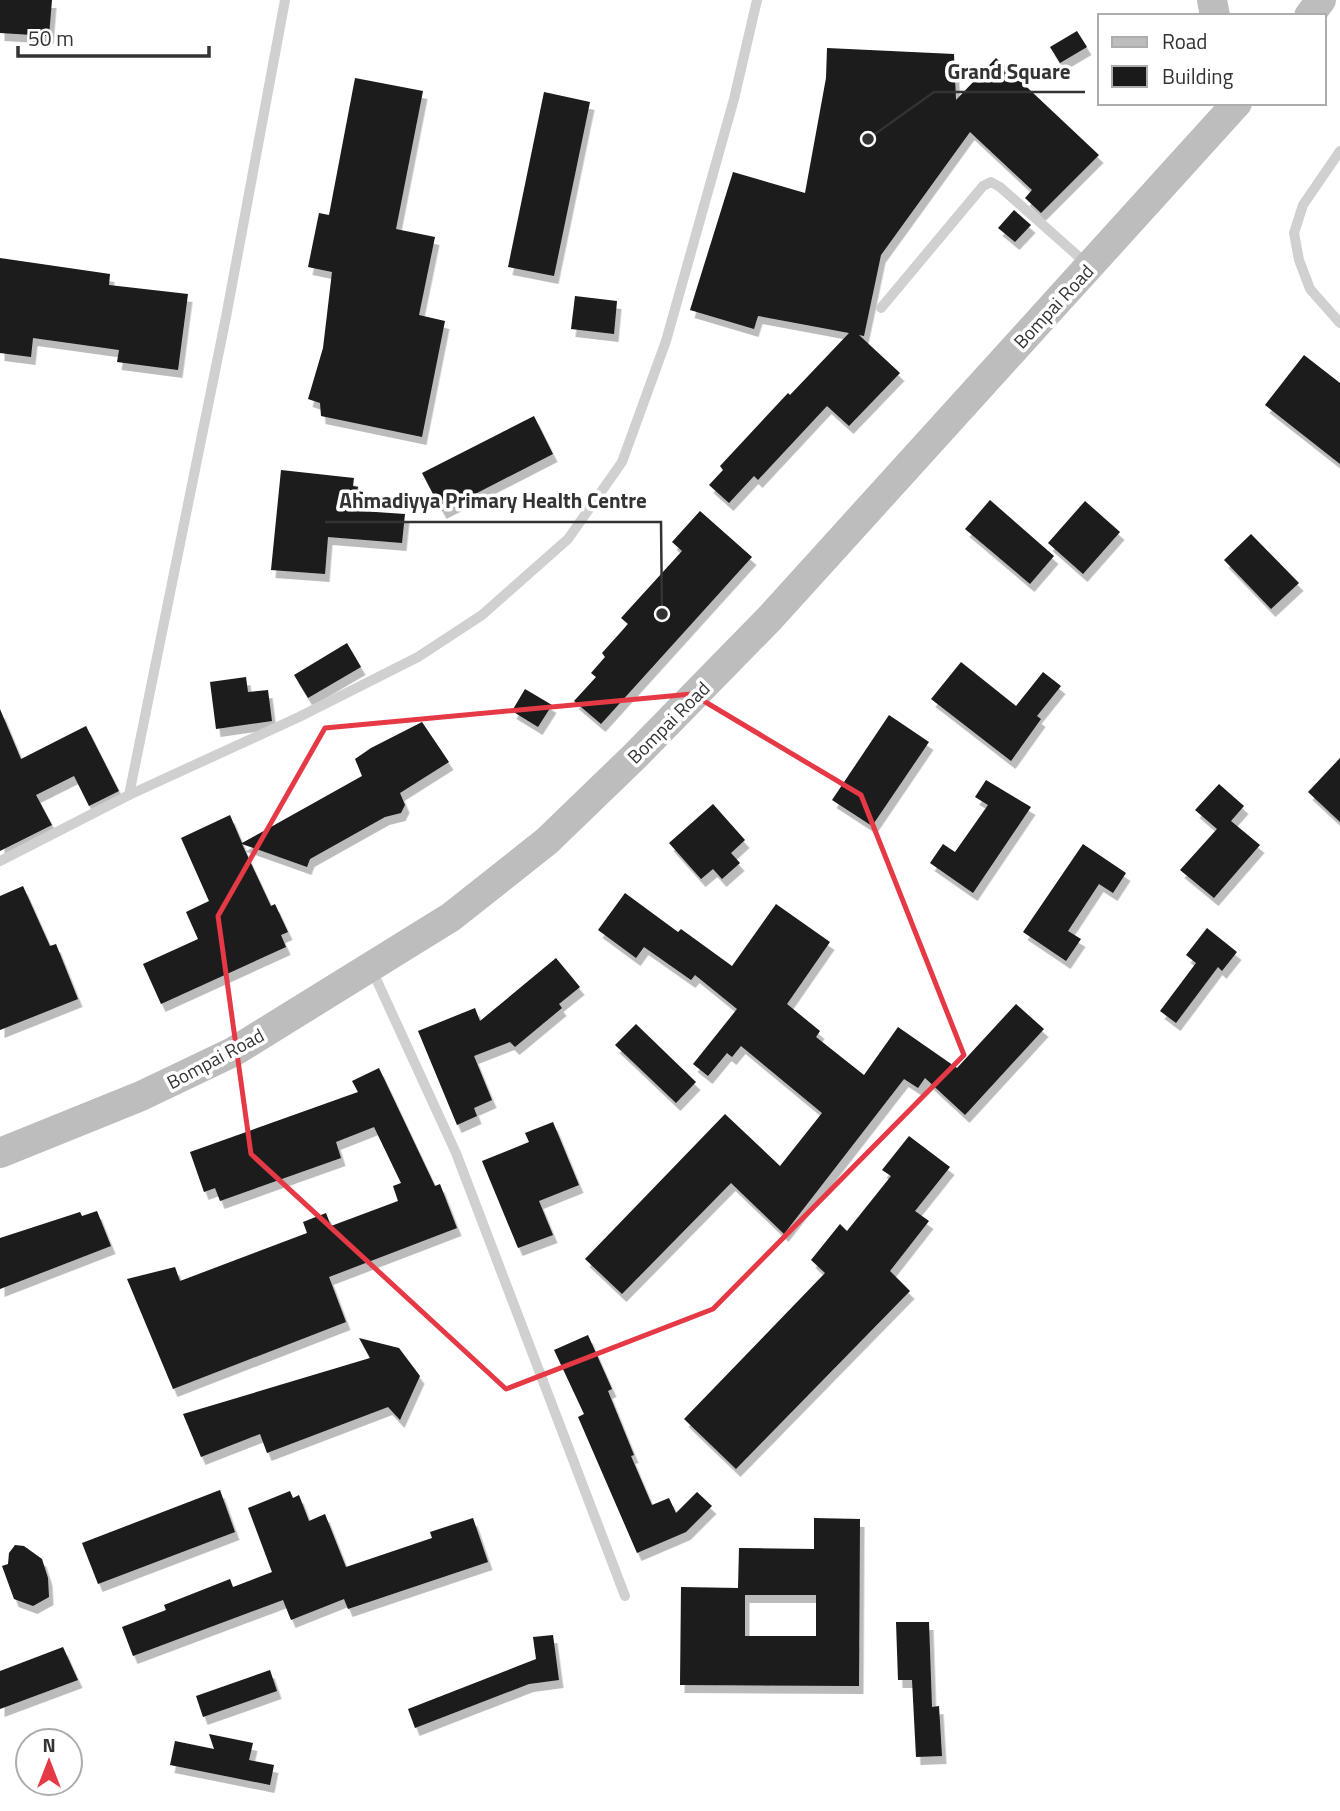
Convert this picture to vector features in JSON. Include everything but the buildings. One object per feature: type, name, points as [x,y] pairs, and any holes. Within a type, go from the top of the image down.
[{"type":"main road","points":[[1213,133],[1218,105]]},
{"type":"main road","name":"Bompai Road","points":[[0,1153],[141,1096],[233,1052],[451,917],[547,841],[635,756],[770,618],[1213,133],[1235,105]]},
{"type":"lane","points":[[129,795],[226,317],[285,0]]},
{"type":"lane","points":[[0,862],[129,795],[299,717],[418,657],[482,615],[568,539],[622,462],[666,341],[734,99],[757,0]]},
{"type":"lane","points":[[1340,150],[1303,205],[1293,233],[1299,260],[1310,289],[1340,323]]},
{"type":"lane","points":[[881,308],[983,186],[991,183],[1000,187],[1089,266]]},
{"type":"lane","points":[[370,967],[456,1153],[625,1596]]},
{"type":"highlighted area","points":[[692,694],[861,795],[964,1055],[713,1309],[506,1389],[251,1154],[218,916],[325,728]]},
{"type":"place","name":"Grand Square","points":[[868,139]]},
{"type":"place","name":"Ahmadiyya Primary Health Centre","points":[[662,614]]}]
